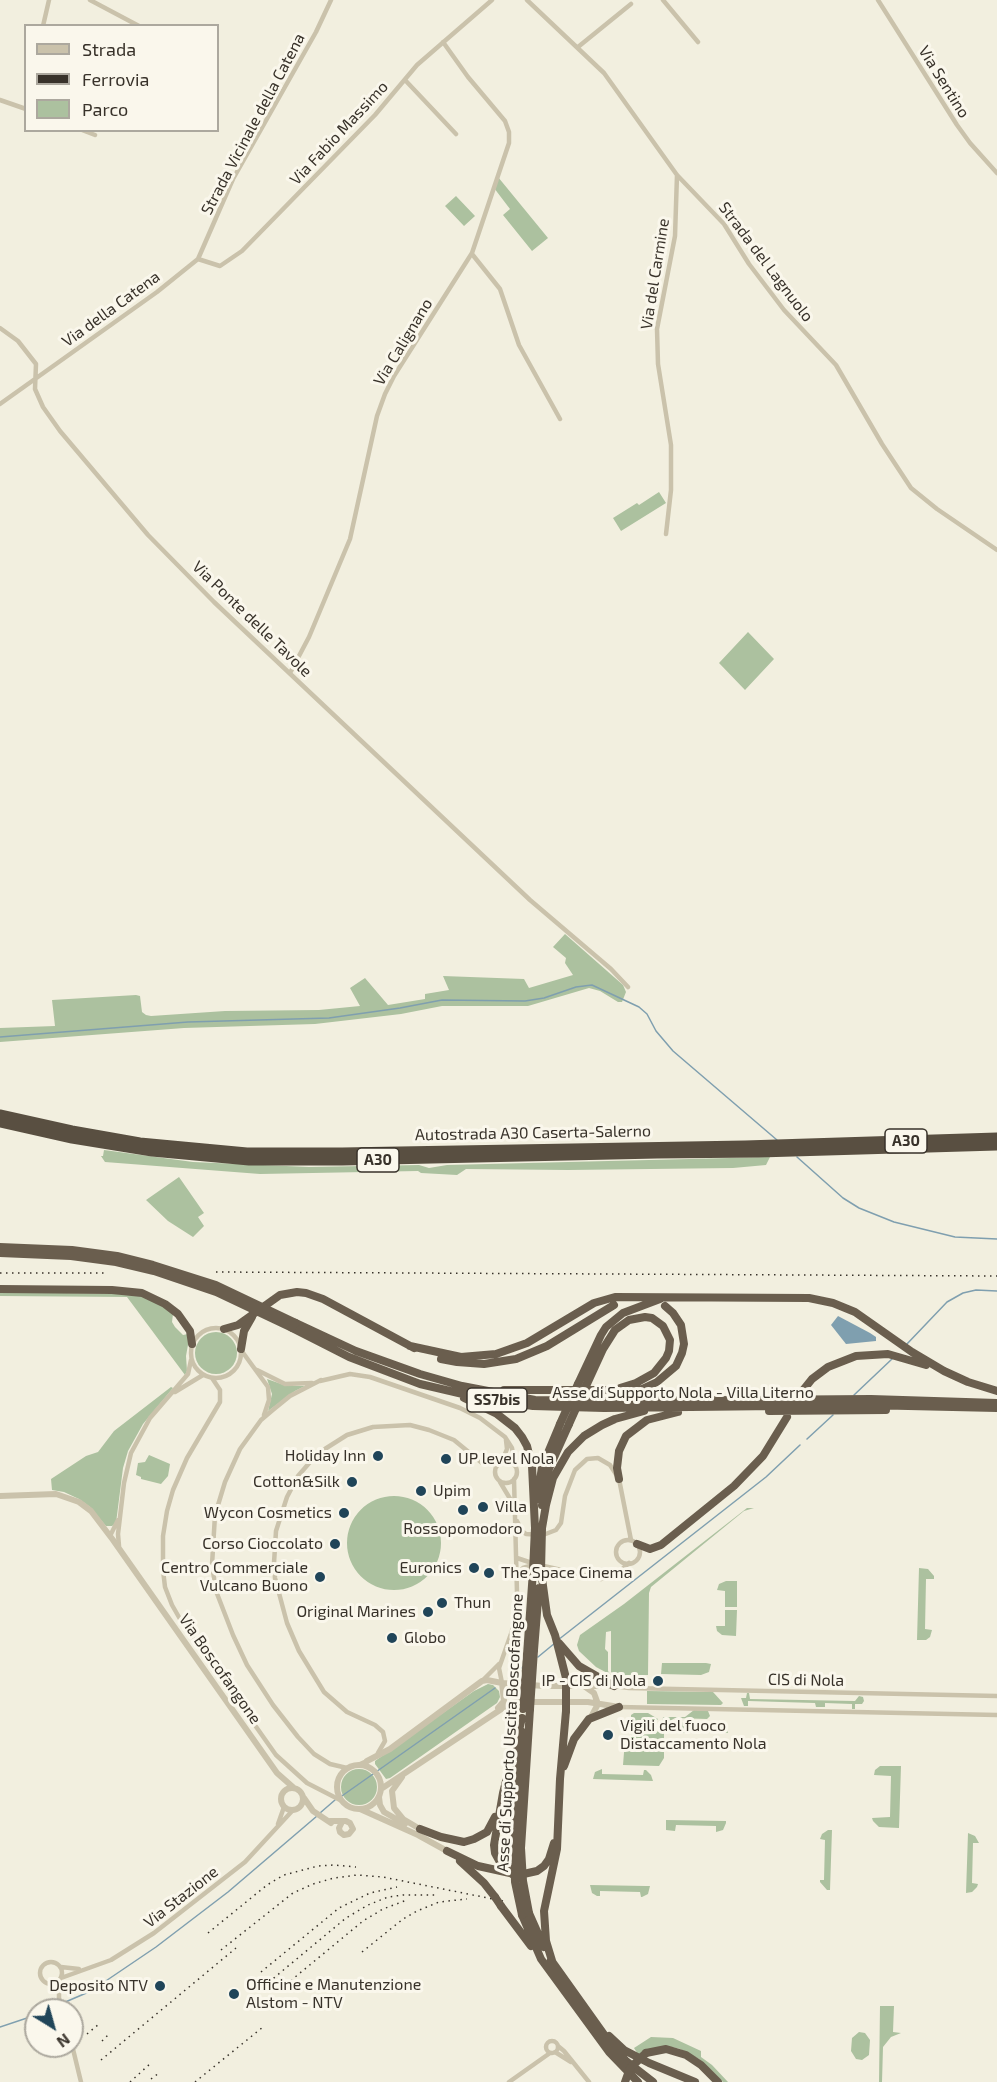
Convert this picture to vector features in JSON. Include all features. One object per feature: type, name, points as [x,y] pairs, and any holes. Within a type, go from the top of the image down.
[{"type":"highway","name":"Autostrada A30 Caserta-Salerno","points":[[0,1114],[50,1126],[140,1142],[247,1152],[745,1145],[997,1137]]},
{"type":"highway","name":"Autostrada A30 Caserta-Salerno","points":[[0,1123],[72,1139],[152,1152],[249,1161],[759,1153],[997,1146]]},
{"type":"highway","name":"Asse di Supporto Nola - Villa Literno","points":[[0,1247],[72,1250],[153,1264],[216,1285],[349,1357],[420,1384],[480,1398],[559,1408],[864,1405],[997,1408]]},
{"type":"highway","name":"Asse di Supporto Nola - Villa Literno","points":[[0,1253],[71,1256],[148,1269],[216,1292],[356,1351],[420,1374],[462,1386],[516,1397],[558,1401],[871,1399],[997,1403]]},
{"type":"highway","points":[[0,1289],[112,1290],[142,1293],[165,1304],[178,1314],[190,1331],[192,1344]]},
{"type":"highway","points":[[224,1329],[232,1328],[253,1316],[280,1295],[306,1293],[323,1299],[429,1355],[457,1362],[484,1364],[508,1361],[547,1346],[614,1305]]},
{"type":"highway","points":[[410,1346],[461,1357],[496,1354],[527,1343],[582,1309],[604,1299],[633,1296],[795,1297],[820,1300],[855,1312],[899,1343],[909,1355]]},
{"type":"highway","points":[[538,1528],[540,1476],[549,1449],[564,1424],[582,1385],[601,1335],[613,1320],[635,1307],[670,1297]]},
{"type":"highway","points":[[462,1386],[519,1391],[632,1390],[651,1386],[664,1378],[676,1366],[682,1353],[682,1330],[677,1319],[665,1306]]},
{"type":"highway","points":[[241,1348],[244,1331],[253,1316]]},
{"type":"highway","points":[[582,1385],[609,1338],[622,1323],[645,1317],[658,1322],[670,1340],[669,1351],[660,1367],[636,1383],[610,1389]]},
{"type":"highway","points":[[800,1394],[812,1379],[836,1362],[864,1354],[909,1355],[968,1382],[997,1391]]},
{"type":"highway","points":[[420,1384],[482,1405],[515,1428],[530,1455],[538,1528]]},
{"type":"highway","points":[[633,1413],[857,1411],[908,1406]]},
{"type":"highway","points":[[538,1528],[553,1478],[568,1452],[593,1430],[615,1419],[633,1413],[669,1407]]},
{"type":"highway","points":[[619,1479],[619,1451],[626,1436],[647,1420],[678,1412]]},
{"type":"highway","points":[[634,1542],[650,1549],[661,1545],[734,1486],[759,1461],[787,1417]]},
{"type":"highway","name":"Asse di Supporto Uscita Boscofangone","points":[[518,1848],[525,1712],[534,1650],[538,1528]]},
{"type":"highway","points":[[536,1569],[547,1614],[560,1647],[566,1678],[566,1711],[555,1864],[544,1902],[546,1941],[554,1964]]},
{"type":"highway","name":"Asse di Supporto Uscita Boscofangone","points":[[536,1569],[527,1655],[518,1848],[526,1914],[541,1959],[609,2052],[638,2082]]},
{"type":"highway","points":[[560,1647],[587,1672],[614,1686]]},
{"type":"highway","points":[[560,1779],[574,1738],[589,1719],[619,1707]]},
{"type":"highway","points":[[420,1829],[457,1842],[474,1839],[487,1832],[492,1825],[503,1793],[525,1712]]},
{"type":"highway","points":[[503,1793],[494,1845],[495,1854],[501,1864],[512,1874]]},
{"type":"highway","points":[[447,1851],[478,1866],[512,1874],[528,1874],[544,1866],[553,1849],[557,1823]]},
{"type":"highway","points":[[447,1851],[478,1877],[541,1959]]},
{"type":"highway","name":"Asse di Supporto Uscita Boscofangone","points":[[526,1914],[554,1964],[599,2026]]},
{"type":"highway","points":[[599,2026],[627,2061],[653,2082]]},
{"type":"highway","points":[[599,2026],[624,2050],[695,2082]]},
{"type":"highway","points":[[625,2082],[630,2068],[646,2053],[666,2049],[686,2055],[701,2065],[718,2082]]},
{"type":"street","points":[[43,24],[49,0]]},
{"type":"street","points":[[90,0],[135,24]]},
{"type":"street","name":"Strada Vicinale della Catena","points":[[198,259],[233,180],[316,32],[331,0]]},
{"type":"street","name":"Via Fabio Massimo","points":[[198,259],[220,266],[242,251],[375,115],[417,65],[492,0]]},
{"type":"street","points":[[527,0],[604,72],[677,176]]},
{"type":"street","points":[[663,0],[698,42]]},
{"type":"street","name":"Via Sentino","points":[[878,0],[957,125],[997,173]]},
{"type":"street","points":[[578,47],[631,4]]},
{"type":"street","name":"Via Calignano","points":[[290,673],[309,637],[350,539],[377,416],[385,394],[394,376],[472,254],[509,143],[509,132],[500,114],[468,77],[443,42]]},
{"type":"street","points":[[405,80],[456,134]]},
{"type":"street","points":[[0,100],[24,108]]},
{"type":"street","points":[[87,132],[95,135]]},
{"type":"street","name":"Via del Carmine","points":[[666,534],[671,490],[671,445],[658,364],[657,329],[675,236],[677,176]]},
{"type":"street","name":"Strada del Lagnuolo","points":[[677,176],[724,224],[749,264],[784,310],[836,365],[890,459],[911,488],[997,550]]},
{"type":"street","points":[[472,254],[500,289],[519,345],[560,419]]},
{"type":"street","name":"Via della Catena","points":[[0,404],[147,299],[198,259]]},
{"type":"street","name":"Via Ponte delle Tavole","points":[[0,328],[32,356],[36,364],[35,389],[43,407],[60,431],[147,535],[530,900],[611,969],[628,987]]},
{"type":"street","points":[[120,1550],[118,1534],[120,1515],[131,1453],[143,1428],[188,1374],[192,1344],[203,1331],[213,1328],[224,1329],[235,1337],[247,1360],[257,1370],[269,1392],[267,1407],[261,1420],[237,1454],[217,1507],[211,1556],[216,1591],[232,1635],[246,1662],[281,1716],[314,1754],[330,1764],[347,1768],[390,1749],[482,1681],[501,1663]]},
{"type":"street","points":[[191,1360],[203,1375],[212,1378],[226,1376],[234,1371],[239,1363],[241,1348]]},
{"type":"street","points":[[257,1370],[285,1384],[307,1384],[350,1374],[378,1379],[460,1408],[480,1418],[505,1437],[513,1448],[517,1472],[514,1479],[517,1574],[513,1631],[499,1673],[504,1701],[496,1711]]},
{"type":"street","points":[[168,1397],[190,1381],[203,1375]]},
{"type":"street","points":[[212,1378],[220,1390],[220,1402],[187,1458],[166,1511],[163,1570],[165,1587],[172,1605],[276,1755],[307,1783],[337,1796],[344,1803],[417,1835],[447,1851]]},
{"type":"street","points":[[261,1420],[290,1396],[321,1380]]},
{"type":"street","points":[[367,1761],[384,1746],[382,1732],[375,1725],[347,1712],[330,1700],[293,1640],[281,1606],[274,1574],[275,1545],[277,1528],[287,1497],[298,1476],[317,1454],[347,1435],[373,1426],[401,1425],[429,1430],[454,1440],[482,1462],[497,1465]]},
{"type":"street","points":[[505,1437],[507,1449],[502,1461],[497,1465],[495,1476],[508,1493],[515,1509]]},
{"type":"street","points":[[517,1521],[522,1532],[526,1534],[547,1535],[556,1530],[561,1523],[565,1496],[571,1477],[578,1465],[587,1459],[598,1458],[607,1462],[619,1479],[634,1542],[639,1551],[638,1558],[617,1574],[602,1578],[524,1568],[517,1574]]},
{"type":"street","points":[[502,1461],[509,1461],[515,1466]]},
{"type":"street","points":[[500,1482],[506,1483],[514,1479]]},
{"type":"street","name":"Via Boscofangone","points":[[0,1496],[46,1493],[68,1497],[85,1506],[104,1527],[277,1773],[294,1788],[300,1790],[313,1811],[339,1830]]},
{"type":"street","points":[[110,1536],[120,1515]]},
{"type":"street","points":[[104,1527],[113,1528]]},
{"type":"street","points":[[110,1536],[118,1534]]},
{"type":"street","points":[[629,1563],[621,1561],[616,1552],[621,1542],[634,1542]]},
{"type":"street","points":[[517,1558],[536,1569]]},
{"type":"street","points":[[482,1681],[492,1680],[502,1683],[544,1686],[614,1686]]},
{"type":"street","points":[[582,1685],[594,1693],[598,1704],[589,1719]]},
{"type":"street","name":"CIS di Nola","points":[[614,1686],[997,1696]]},
{"type":"street","points":[[381,1789],[496,1711],[516,1702],[598,1704],[619,1707]]},
{"type":"street","name":"CIS di Nola","points":[[619,1707],[997,1715]]},
{"type":"street","points":[[358,1765],[375,1772],[381,1789],[380,1805],[387,1815],[420,1829]]},
{"type":"street","points":[[337,1796],[338,1779],[347,1768]]},
{"type":"street","points":[[407,1772],[394,1787],[392,1801],[394,1808],[403,1819],[420,1829]]},
{"type":"street","name":"Via Boscofangone","points":[[277,1773],[283,1792],[281,1800],[284,1807],[277,1827]]},
{"type":"street","points":[[283,1792],[294,1788]]},
{"type":"street","points":[[346,1822],[353,1829],[349,1834],[344,1835],[339,1830],[350,1817],[358,1809],[372,1805],[379,1797]]},
{"type":"street","points":[[277,1827],[302,1805],[303,1798]]},
{"type":"street","points":[[344,1803],[348,1816],[346,1822]]},
{"type":"street","name":"Via Boscofangone","points":[[284,1807],[313,1811]]},
{"type":"street","name":"Via Boscofangone","points":[[329,1821],[346,1822]]},
{"type":"street","name":"Via Stazione","points":[[60,1979],[123,1954],[182,1913],[245,1862],[270,1838],[277,1827]]},
{"type":"street","points":[[57,1998],[41,1978],[42,1967],[51,1962],[61,1967],[78,1969],[88,1967]]},
{"type":"street","points":[[59,1998],[61,1967]]},
{"type":"street","points":[[46,1983],[53,1984],[60,1979]]},
{"type":"street","points":[[575,2066],[550,2051],[547,2044],[550,2041],[554,2042],[564,2051],[589,2082]]},
{"type":"street","points":[[509,2082],[558,2046]]},
{"type":"street","points":[[75,2058],[81,2082]]},
{"type":"green space","points":[[498,177],[548,238],[532,251],[503,215],[510,209],[494,188]]},
{"type":"green space","points":[[456,196],[475,216],[464,226],[445,206]]},
{"type":"green space","points":[[659,492],[666,503],[621,531],[613,518]]},
{"type":"green space","points":[[748,632],[774,659],[745,690],[719,663]]},
{"type":"green space","points":[[565,934],[623,985],[626,992],[622,1002],[589,988],[528,1006],[442,1006],[401,1014],[315,1024],[184,1028],[0,1042],[0,1028],[55,1026],[52,1000],[136,995],[140,996],[142,1012],[151,1016],[225,1011],[319,1010],[360,1006],[350,988],[365,978],[388,1005],[425,999],[425,994],[449,990],[443,976],[524,979],[529,988],[573,975],[565,963],[566,958],[553,947]]},
{"type":"green space","points":[[104,1150],[193,1162],[309,1167],[419,1165],[429,1168],[447,1165],[770,1157],[766,1165],[733,1168],[466,1169],[457,1175],[418,1171],[260,1174],[105,1162],[101,1156]]},
{"type":"green space","points":[[179,1177],[204,1213],[198,1217],[204,1226],[193,1237],[168,1221],[146,1200]]},
{"type":"green space","points":[[0,1292],[131,1294],[148,1298],[173,1314],[172,1322],[175,1327],[183,1335],[188,1334],[187,1371],[185,1375],[127,1297],[0,1296]]},
{"type":"green space","points":[[216,1332],[231,1338],[237,1353],[231,1368],[216,1374],[201,1368],[195,1353],[201,1338]]},
{"type":"green space","points":[[267,1379],[287,1386],[305,1386],[268,1411],[272,1394]]},
{"type":"green space","points":[[171,1387],[173,1388],[143,1424],[128,1451],[123,1468],[116,1523],[106,1526],[90,1507],[79,1499],[64,1492],[52,1490],[51,1479],[86,1456],[98,1452],[114,1431]]},
{"type":"green space","points":[[149,1455],[170,1464],[168,1476],[161,1484],[141,1479],[136,1475],[138,1463],[145,1462]]},
{"type":"green space","points":[[394,1496],[412,1500],[427,1510],[437,1525],[441,1543],[437,1561],[427,1576],[412,1586],[394,1590],[376,1586],[361,1576],[351,1561],[347,1543],[351,1525],[361,1510],[376,1500]]},
{"type":"green space","points":[[747,1508],[754,1508],[744,1511],[651,1587],[648,1675],[615,1675],[611,1672],[611,1631],[606,1632],[605,1649],[608,1652],[608,1671],[611,1675],[596,1667],[579,1651],[577,1645],[580,1635],[624,1604]]},
{"type":"green space","points":[[919,1568],[928,1569],[934,1576],[934,1579],[926,1579],[925,1629],[932,1630],[930,1637],[926,1640],[917,1640]]},
{"type":"green space","points":[[726,1581],[737,1581],[737,1607],[725,1607],[725,1591],[717,1590],[719,1584]]},
{"type":"green space","points":[[725,1610],[737,1610],[736,1636],[722,1635],[717,1631],[716,1626],[725,1626]]},
{"type":"green space","points":[[662,1663],[711,1664],[709,1672],[701,1675],[661,1674]]},
{"type":"green space","points":[[488,1684],[493,1685],[499,1691],[500,1697],[497,1703],[386,1779],[375,1761],[474,1691]]},
{"type":"green space","points":[[647,1691],[713,1692],[723,1703],[721,1705],[647,1704]]},
{"type":"green space","points":[[747,1693],[750,1699],[855,1701],[859,1696],[863,1697],[864,1701],[862,1704],[855,1704],[855,1709],[852,1709],[852,1704],[825,1703],[825,1707],[816,1707],[815,1703],[748,1701],[748,1706],[744,1706],[741,1698],[746,1698]]},
{"type":"green space","points":[[694,1710],[708,1711],[710,1716],[707,1719],[675,1718],[668,1722],[664,1730],[664,1758],[659,1766],[623,1765],[625,1740],[631,1740],[631,1735],[655,1734],[662,1727],[663,1717],[685,1717]]},
{"type":"green space","points":[[648,1713],[658,1719],[646,1732],[631,1731],[631,1715]]},
{"type":"green space","points":[[677,1722],[690,1723],[705,1731],[711,1730],[720,1723],[726,1727],[728,1733],[668,1733],[670,1726]]},
{"type":"green space","points":[[880,1766],[901,1766],[899,1828],[879,1827],[872,1818],[890,1817],[891,1776],[874,1775],[875,1770]]},
{"type":"green space","points":[[359,1769],[372,1774],[377,1787],[372,1800],[359,1805],[346,1800],[341,1787],[346,1774]]},
{"type":"green space","points":[[602,1769],[602,1774],[643,1775],[646,1770],[653,1781],[593,1779],[595,1772]]},
{"type":"green space","points":[[666,1820],[726,1821],[726,1823],[723,1830],[716,1832],[716,1826],[676,1825],[675,1831],[666,1830]]},
{"type":"green space","points":[[832,1830],[830,1890],[827,1890],[820,1882],[824,1880],[825,1840],[820,1839],[822,1834]]},
{"type":"green space","points":[[968,1833],[975,1836],[979,1843],[973,1843],[972,1883],[978,1884],[972,1892],[966,1893]]},
{"type":"green space","points":[[590,1885],[650,1886],[648,1894],[641,1897],[640,1892],[600,1891],[600,1896],[597,1896],[592,1893]]},
{"type":"green space","points":[[880,2006],[894,2006],[893,2032],[901,2033],[891,2037],[883,2047],[882,2082],[879,2082]]},
{"type":"green space","points":[[859,2032],[865,2033],[870,2040],[869,2055],[862,2060],[856,2059],[851,2051],[852,2038]]},
{"type":"green space","points":[[651,2037],[673,2038],[701,2051],[701,2057],[728,2082],[723,2082],[699,2059],[680,2049],[672,2047],[639,2056],[634,2048]]},
{"type":"water","points":[[838,1316],[870,1333],[876,1337],[876,1341],[846,1344],[831,1325]]},
{"type":"waterway","points":[[0,1037],[188,1022],[329,1018],[442,1000],[525,1001],[592,985],[639,1007],[647,1014],[656,1031],[673,1051],[777,1140]]},
{"type":"waterway","points":[[797,1157],[843,1198],[859,1208],[894,1222],[955,1237],[997,1239]]},
{"type":"waterway","points":[[906,1345],[947,1302],[963,1293],[976,1290],[997,1291]]},
{"type":"waterway","points":[[854,1395],[892,1359]]},
{"type":"waterway","points":[[807,1439],[833,1415]]},
{"type":"waterway","points":[[558,1640],[766,1477],[800,1445]]},
{"type":"waterway","points":[[538,1657],[555,1643]]},
{"type":"waterway","points":[[509,1676],[524,1666]]},
{"type":"waterway","points":[[339,1798],[495,1688]]},
{"type":"waterway","points":[[320,1813],[335,1800]]},
{"type":"waterway","points":[[75,1998],[91,1991],[156,1947],[228,1892],[317,1816]]},
{"type":"waterway","points":[[0,2027],[24,2019]]},
{"type":"railway","points":[[216,1272],[997,1276]]},
{"type":"railway","points":[[0,1273],[104,1273]]},
{"type":"railway","points":[[208,1933],[267,1885],[284,1875],[318,1866],[356,1867]]},
{"type":"railway","points":[[221,1950],[293,1893],[334,1878],[357,1875],[383,1877],[503,1901]]},
{"type":"railway","points":[[261,1972],[339,1908],[370,1893],[397,1887]]},
{"type":"railway","points":[[269,1982],[346,1918],[368,1905],[388,1897],[437,1895]]},
{"type":"railway","points":[[362,1952],[403,1919],[417,1911],[439,1902],[467,1899]]},
{"type":"railway","points":[[277,1992],[363,1921],[383,1909],[407,1900]]},
{"type":"railway","points":[[101,2060],[236,1948]]},
{"type":"railway","points":[[87,2034],[99,2024]]},
{"type":"railway","points":[[195,2082],[263,2027]]},
{"type":"railway","points":[[102,2041],[108,2035]]},
{"type":"railway","points":[[130,2082],[151,2063]]},
{"type":"railway","points":[[151,2079],[159,2073]]},
{"type":"place","name":"Holiday Inn","points":[[378,1456]]},
{"type":"place","name":"UP level Nola","points":[[446,1459]]},
{"type":"place","name":"Cotton&Silk","points":[[352,1482]]},
{"type":"place","name":"Upim","points":[[421,1491]]},
{"type":"place","name":"Villa","points":[[483,1507]]},
{"type":"place","name":"Rossopomodoro","points":[[463,1510]]},
{"type":"place","name":"Wycon Cosmetics","points":[[344,1513]]},
{"type":"place","name":"Corso Cioccolato","points":[[335,1544]]},
{"type":"place","name":"Euronics","points":[[474,1568]]},
{"type":"place","name":"The Space Cinema","points":[[489,1573]]},
{"type":"place","name":"Centro Commerciale Vulcano Buono","points":[[320,1577]]},
{"type":"place","name":"Thun","points":[[442,1603]]},
{"type":"place","name":"Original Marines","points":[[428,1612]]},
{"type":"place","name":"Globo","points":[[392,1638]]},
{"type":"place","name":"IP - CIS di Nola","points":[[658,1681]]},
{"type":"place","name":"Vigili del fuoco Distaccamento Nola","points":[[608,1735]]},
{"type":"place","name":"Deposito NTV","points":[[160,1986]]},
{"type":"place","name":"Officine e Manutenzione Alstom - NTV","points":[[234,1994]]}]
